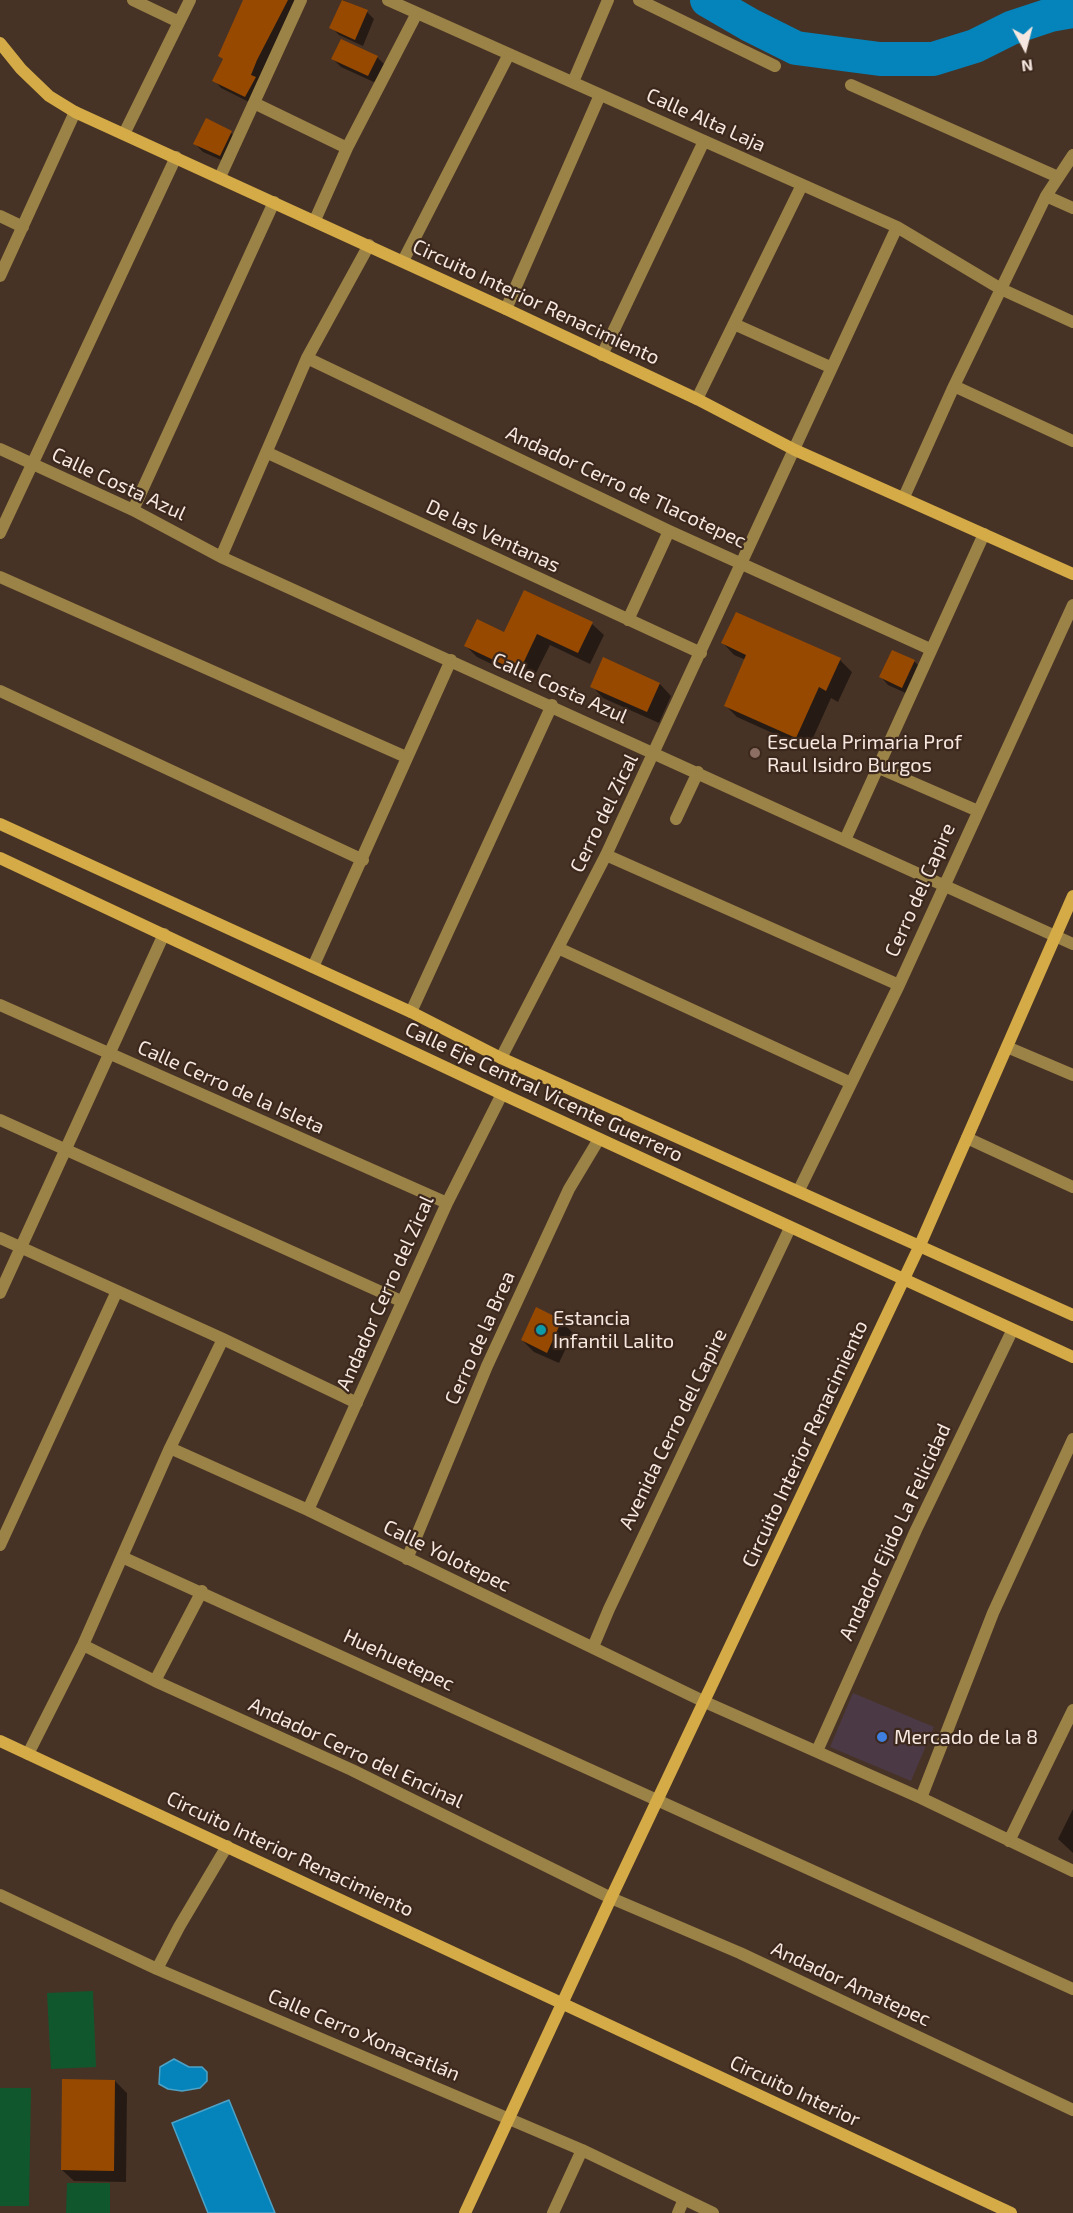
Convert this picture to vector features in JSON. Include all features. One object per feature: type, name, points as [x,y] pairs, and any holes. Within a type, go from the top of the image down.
[{"type":"main road","name":"Circuito Interior Renacimiento","points":[[0,43],[21,69],[49,96],[75,112],[315,220],[698,399],[795,450],[1073,574]]},
{"type":"main road","name":"Calle Eje Central Vicente Guerrero","points":[[0,824],[411,1012],[501,1058],[1073,1315]]},
{"type":"main road","name":"Calle Eje Central Vicente Guerrero","points":[[0,858],[790,1228],[1073,1357]]},
{"type":"main road","name":"Circuito Interior Renacimiento","points":[[465,2213],[611,1898],[920,1245],[1073,896]]},
{"type":"main road","name":"Circuito Interior Renacimiento","points":[[0,1741],[563,2004]]},
{"type":"main road","name":"Circuito Interior","points":[[563,2004],[1011,2213]]},
{"type":"street","points":[[133,0],[179,22]]},
{"type":"street","points":[[124,134],[190,0]]},
{"type":"street","points":[[220,177],[301,0]]},
{"type":"street","name":"Calle Alta Laja","points":[[390,0],[897,227],[1000,289],[1073,322]]},
{"type":"street","points":[[573,82],[608,0]]},
{"type":"street","points":[[639,0],[775,66]]},
{"type":"street","points":[[315,220],[347,148],[417,13]]},
{"type":"street","points":[[404,261],[509,54]]},
{"type":"street","points":[[851,85],[1058,177]]},
{"type":"street","points":[[506,309],[600,94]]},
{"type":"street","points":[[254,103],[347,148]]},
{"type":"street","points":[[0,276],[75,112]]},
{"type":"street","points":[[602,355],[704,141]]},
{"type":"street","points":[[904,497],[1000,289],[1046,196],[1073,155]]},
{"type":"street","points":[[0,533],[176,157]]},
{"type":"street","points":[[698,399],[802,184]]},
{"type":"street","points":[[1046,196],[1073,208]]},
{"type":"street","points":[[133,510],[274,202]]},
{"type":"street","points":[[0,216],[23,227]]},
{"type":"street","name":"Cerro del Zical","points":[[501,1058],[606,855],[655,753],[795,450],[830,368],[897,227]]},
{"type":"street","points":[[221,557],[268,453],[307,358],[369,245]]},
{"type":"street","points":[[734,324],[830,368]]},
{"type":"street","name":"Andador Cerro de Tlacotepec","points":[[307,358],[669,531],[930,649]]},
{"type":"street","points":[[954,386],[1073,441]]},
{"type":"street","name":"Calle Costa Azul","points":[[0,449],[133,510],[221,557],[552,705],[1073,944]]},
{"type":"street","name":"De las Ventanas","points":[[268,453],[701,653]]},
{"type":"street","points":[[628,620],[669,531]]},
{"type":"street","points":[[845,840],[984,534]]},
{"type":"street","points":[[0,577],[406,757]]},
{"type":"street","name":"Cerro del Capire","points":[[799,1190],[899,985],[1073,604]]},
{"type":"street","points":[[312,967],[363,860],[406,757],[452,660]]},
{"type":"street","points":[[0,691],[363,860]]},
{"type":"street","points":[[411,1012],[552,705]]},
{"type":"street","points":[[879,768],[978,811]]},
{"type":"street","points":[[676,819],[698,772]]},
{"type":"street","points":[[606,855],[899,985]]},
{"type":"street","points":[[0,1293],[65,1148],[111,1055],[164,934]]},
{"type":"street","points":[[558,948],[851,1083]]},
{"type":"street","name":"Calle Cerro de la Isleta","points":[[0,1005],[447,1203]]},
{"type":"street","points":[[1007,1047],[1073,1075]]},
{"type":"street","name":"Andador Cerro del Zical","points":[[308,1510],[401,1301],[502,1094]]},
{"type":"street","points":[[0,1120],[401,1301]]},
{"type":"street","points":[[967,1138],[1073,1187]]},
{"type":"street","name":"Cerro de la Brea","points":[[407,1559],[487,1366],[569,1189],[599,1139]]},
{"type":"street","name":"Avenida Cerro del Capire","points":[[593,1647],[790,1228]]},
{"type":"street","points":[[0,1238],[117,1290],[357,1403]]},
{"type":"street","points":[[0,1545],[117,1290]]},
{"type":"street","name":"Andador Ejido La Felicidad","points":[[817,1751],[916,1530],[1012,1331]]},
{"type":"street","points":[[28,1754],[84,1645],[170,1448],[222,1339]]},
{"type":"street","points":[[921,1798],[993,1613],[1073,1439]]},
{"type":"street","name":"Calle Yolotepec","points":[[170,1448],[308,1510],[705,1702],[921,1798],[1073,1871]]},
{"type":"street","name":"Huehuetepec","points":[[122,1557],[1073,1989]]},
{"type":"street","points":[[155,1681],[201,1591]]},
{"type":"street","name":"Andador Cerro del Encinal","points":[[84,1645],[155,1681],[352,1770],[611,1898]]},
{"type":"street","points":[[1008,1841],[1068,1733],[1073,1710]]},
{"type":"street","points":[[157,1969],[166,1948],[227,1846]]},
{"type":"street","name":"Calle Cerro Xonacatlán","points":[[0,1895],[157,1969],[582,2150],[713,2213]]},
{"type":"street","name":"Andador Amatepec","points":[[611,1898],[740,1953],[1073,2110]]},
{"type":"street","points":[[554,2213],[582,2150]]},
{"type":"street","points":[[678,2213],[684,2199]]},
{"type":"shaded area","name":"Mercado de la 8","points":[[853,1693],[934,1727],[911,1781],[830,1747]]},
{"type":"green space","points":[[93,1991],[96,2067],[51,2069],[47,1993]]},
{"type":"green space","points":[[0,2088],[31,2088],[29,2206],[0,2206]]},
{"type":"green space","points":[[67,2183],[110,2183],[110,2213],[66,2213]]},
{"type":"water","points":[[174,2059],[189,2067],[202,2067],[207,2072],[207,2081],[200,2088],[182,2091],[168,2089],[159,2084],[160,2067]]},
{"type":"water","points":[[229,2100],[275,2213],[208,2213],[172,2123]]},
{"type":"building","points":[[243,0],[288,0],[257,60],[251,75],[256,77],[245,97],[212,81],[223,59],[218,56]]},
{"type":"building","points":[[342,0],[368,10],[355,40],[329,28]]},
{"type":"building","points":[[341,39],[378,56],[368,76],[331,59]]},
{"type":"building","points":[[206,118],[232,131],[220,156],[193,144]]},
{"type":"building","points":[[524,590],[593,622],[578,653],[537,634],[519,672],[464,646],[477,619],[504,632]]},
{"type":"building","points":[[736,612],[841,658],[826,691],[819,687],[796,738],[724,706],[746,655],[721,643]]},
{"type":"building","points":[[892,650],[915,660],[902,688],[879,677]]},
{"type":"building","points":[[603,657],[660,683],[647,712],[590,687]]},
{"type":"building","name":"Estancia Infantil Lalito","points":[[536,1307],[562,1320],[547,1353],[521,1340]]},
{"type":"building","points":[[62,2079],[115,2080],[114,2171],[61,2170]]},
{"type":"waterway","points":[[707,0],[796,48],[880,59],[933,59],[975,46],[1011,28],[1050,15],[1073,11]]},
{"type":"place","name":"Escuela Primaria Prof Raul Isidro Burgos","points":[[755,753]]},
{"type":"place","name":"Estancia Infantil Lalito","points":[[541,1330]]},
{"type":"place","name":"Mercado de la 8","points":[[882,1737]]}]
